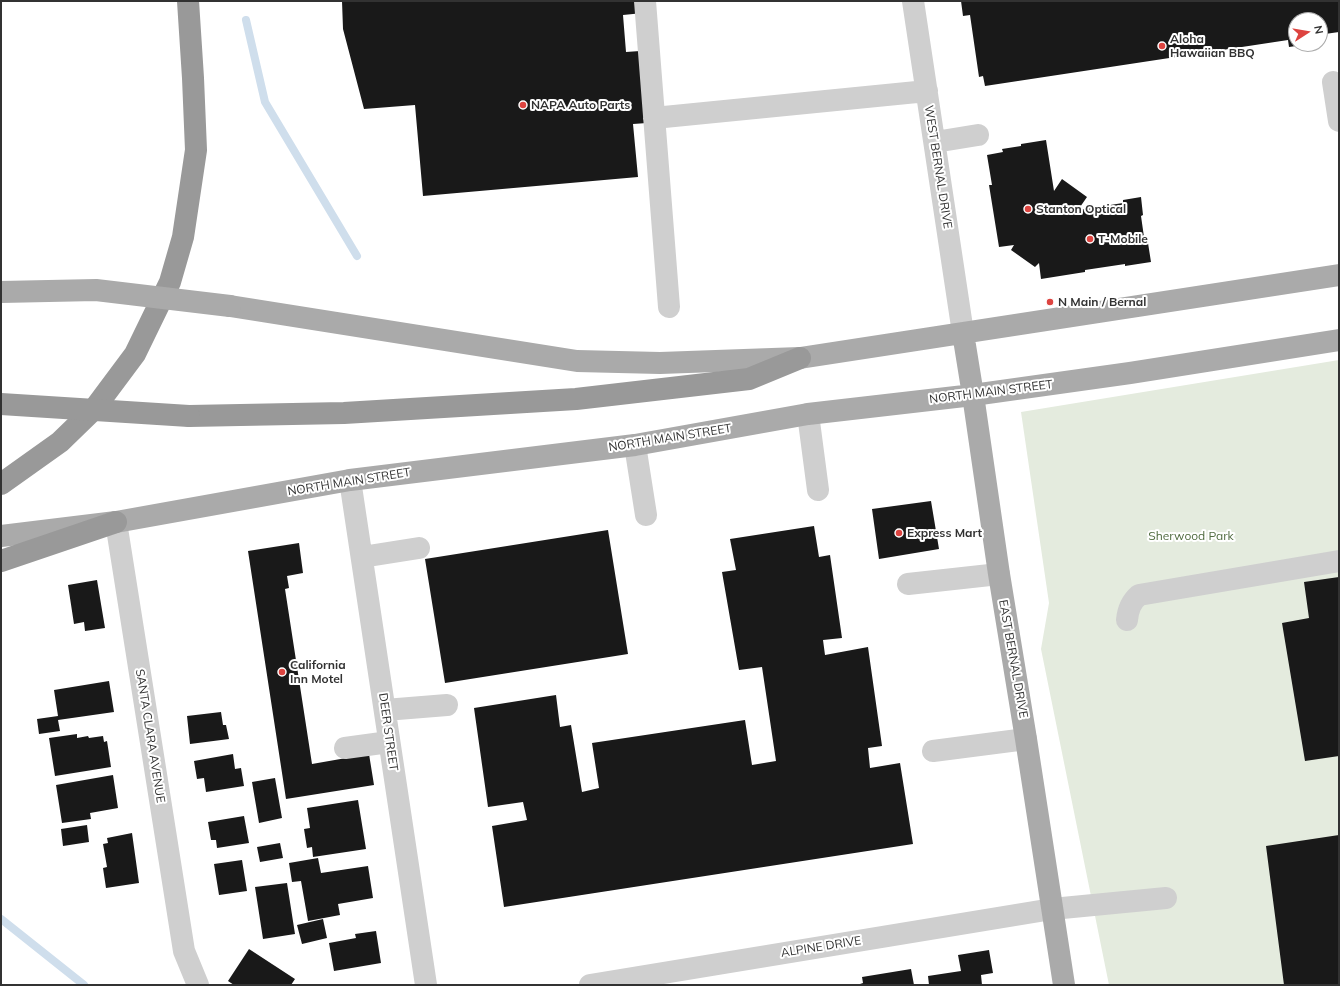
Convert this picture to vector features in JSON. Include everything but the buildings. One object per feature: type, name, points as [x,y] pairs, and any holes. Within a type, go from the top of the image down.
[{"type":"highway","points":[[1,484],[60,442],[94,409],[135,354],[170,282],[183,237],[196,150],[188,1]]},
{"type":"highway","points":[[1,404],[189,416],[344,413],[576,399],[750,379],[800,358]]},
{"type":"highway","points":[[1,560],[116,522]]},
{"type":"main road","points":[[1,292],[96,290],[230,306],[577,361],[660,364],[800,358],[1339,276]]},
{"type":"main road","name":"EAST BERNAL DRIVE","points":[[963,333],[998,574],[1026,739],[1064,985]]},
{"type":"main road","name":"NORTH MAIN STREET","points":[[1,536],[116,522],[350,480],[635,444],[808,414],[973,395],[1130,373],[1339,340]]},
{"type":"street","points":[[645,1],[669,307]]},
{"type":"street","name":"WEST BERNAL DRIVE","points":[[913,1],[963,333]]},
{"type":"street","points":[[1333,82],[1339,120]]},
{"type":"street","points":[[654,118],[927,91]]},
{"type":"street","points":[[935,142],[978,135]]},
{"type":"street","points":[[808,414],[818,490]]},
{"type":"street","points":[[635,444],[646,515]]},
{"type":"street","name":"DEER STREET","points":[[350,480],[426,985]]},
{"type":"street","name":"SANTA CLARA AVENUE","points":[[116,522],[184,951],[198,985]]},
{"type":"street","points":[[362,556],[419,548]]},
{"type":"street","points":[[1127,620],[1130,606],[1139,595],[1339,560]]},
{"type":"street","points":[[908,584],[998,574]]},
{"type":"street","points":[[385,710],[447,705]]},
{"type":"street","points":[[933,750],[1026,739]]},
{"type":"street","points":[[345,748],[389,742]]},
{"type":"street","name":"ALPINE DRIVE","points":[[590,985],[1052,909],[1166,898]]},
{"type":"green space","name":"Sherwood Park","points":[[1339,360],[1339,985],[1109,985],[1041,649],[1049,603],[1021,412]]},
{"type":"waterway","points":[[246,20],[265,102],[357,256]]},
{"type":"waterway","points":[[1,919],[84,985]]},
{"type":"place","name":"Aloha Hawaiian BBQ","points":[[1162,46]]},
{"type":"place","name":"NAPA Auto Parts","points":[[523,105]]},
{"type":"place","name":"Stanton Optical","points":[[1028,209]]},
{"type":"place","name":"T-Mobile","points":[[1090,239]]},
{"type":"place","name":"N Main / Bernal","points":[[1050,302]]},
{"type":"place","name":"Express Mart","points":[[899,533]]},
{"type":"place","name":"California Inn Motel","points":[[282,672]]}]
